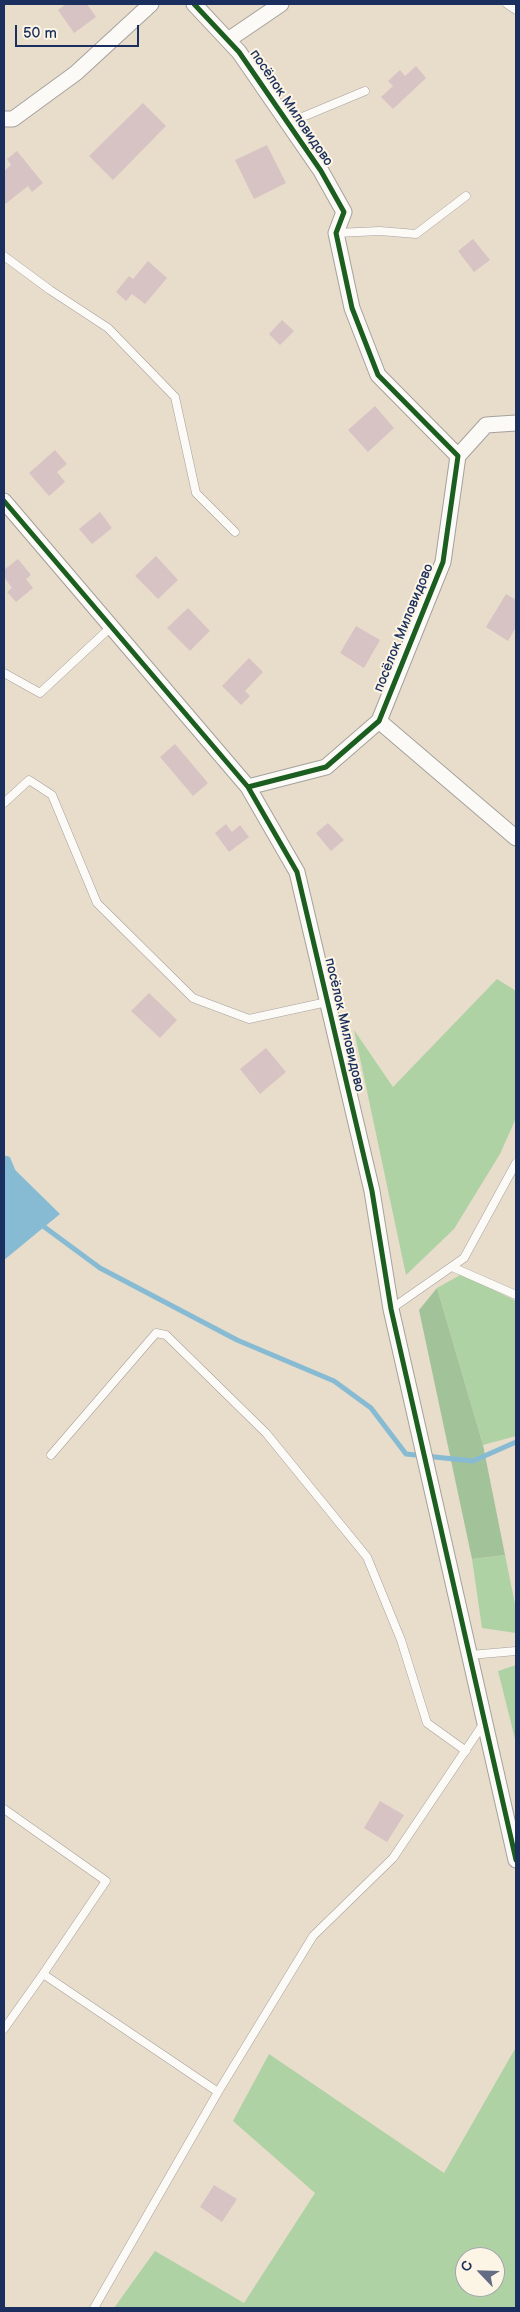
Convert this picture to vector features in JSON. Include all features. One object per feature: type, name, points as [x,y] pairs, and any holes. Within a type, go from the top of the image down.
[{"type":"street","points":[[4,120],[13,119],[76,72],[151,4]]},
{"type":"street","name":"посёлок Миловидово","points":[[194,4],[239,52],[321,171],[344,212],[336,233],[352,308],[378,376],[458,456],[443,562],[380,721],[326,767],[248,787]]},
{"type":"street","points":[[228,40],[281,4]]},
{"type":"street","points":[[458,456],[486,425],[516,423]]},
{"type":"street","name":"посёлок Миловидово","points":[[4,501],[248,787],[297,872],[372,1191],[391,1310],[516,1860]]},
{"type":"street","points":[[380,721],[516,838]]},
{"type":"lane","points":[[507,4],[516,10]]},
{"type":"lane","points":[[288,123],[365,91]]},
{"type":"lane","points":[[336,233],[380,231],[416,234],[466,196]]},
{"type":"lane","points":[[4,256],[50,290],[108,328],[175,396],[196,493],[235,532]]},
{"type":"lane","points":[[4,673],[40,693],[112,626]]},
{"type":"lane","points":[[4,803],[29,780],[52,795],[97,903],[193,998],[249,1020],[327,1002]]},
{"type":"lane","points":[[391,1310],[464,1258],[516,1163]]},
{"type":"lane","points":[[452,1267],[516,1295]]},
{"type":"lane","points":[[51,1455],[156,1333],[166,1335],[266,1433],[367,1557],[401,1640],[427,1723],[466,1751]]},
{"type":"lane","points":[[470,1655],[516,1651]]},
{"type":"lane","points":[[94,2308],[218,2092],[313,1936],[393,1858],[485,1722]]},
{"type":"lane","points":[[4,1809],[106,1881],[4,2029]]},
{"type":"lane","points":[[43,1974],[218,2092]]},
{"type":"green space","points":[[497,979],[516,991],[516,1118],[500,1154],[454,1229],[406,1275],[354,1030],[393,1087]]},
{"type":"green space","points":[[462,1274],[516,1301],[516,1436],[483,1445],[437,1288]]},
{"type":"green space","points":[[437,1288],[483,1445],[505,1555],[472,1559],[419,1310]]},
{"type":"green space","points":[[505,1555],[516,1609],[516,1633],[482,1628],[472,1559]]},
{"type":"green space","points":[[516,1665],[516,1743],[498,1671]]},
{"type":"green space","points":[[516,2047],[516,2308],[114,2308],[155,2251],[244,2303],[315,2193],[233,2121],[269,2054],[444,2173]]},
{"type":"water","points":[[4,1159],[60,1214],[4,1260]]},
{"type":"building","points":[[66,4],[87,4],[96,17],[74,33],[58,10]]},
{"type":"building","points":[[416,66],[426,78],[393,109],[381,97],[393,86],[388,81],[400,70],[405,76]]},
{"type":"building","points":[[143,103],[166,126],[113,180],[89,156]]},
{"type":"building","points":[[267,145],[286,183],[254,199],[235,160]]},
{"type":"building","points":[[17,151],[43,183],[32,192],[28,186],[4,205],[4,171],[11,165],[7,159]]},
{"type":"building","points":[[473,239],[490,260],[474,272],[458,251]]},
{"type":"building","points":[[148,261],[167,278],[145,304],[132,294],[126,301],[116,292],[129,276],[133,279]]},
{"type":"building","points":[[282,320],[294,331],[280,345],[269,334]]},
{"type":"building","points":[[375,406],[394,428],[368,452],[348,430]]},
{"type":"building","points":[[55,450],[67,464],[57,472],[65,482],[49,496],[29,473]]},
{"type":"building","points":[[100,512],[112,528],[92,544],[79,529]]},
{"type":"building","points":[[156,556],[178,580],[158,599],[135,576]]},
{"type":"building","points":[[18,559],[31,575],[26,579],[33,588],[16,602],[7,592],[12,588],[4,577],[4,570]]},
{"type":"building","points":[[506,594],[516,600],[516,627],[508,641],[486,627]]},
{"type":"building","points":[[188,608],[210,631],[190,651],[167,628]]},
{"type":"building","points":[[356,626],[380,640],[364,668],[340,653]]},
{"type":"building","points":[[249,658],[263,672],[245,691],[250,696],[241,705],[222,686]]},
{"type":"building","points":[[175,744],[208,783],[193,796],[160,757]]},
{"type":"building","points":[[328,823],[344,840],[331,851],[316,833]]},
{"type":"building","points":[[226,824],[232,832],[240,825],[249,837],[229,852],[215,833]]},
{"type":"building","points":[[149,993],[177,1020],[160,1038],[131,1011]]},
{"type":"building","points":[[266,1048],[286,1072],[260,1094],[240,1069]]},
{"type":"building","points":[[380,1801],[404,1815],[387,1842],[364,1828]]},
{"type":"building","points":[[214,2185],[237,2199],[222,2222],[200,2207]]},
{"type":"waterway","points":[[4,1158],[8,1159],[13,1171]]},
{"type":"waterway","points":[[39,1223],[100,1268],[237,1340],[334,1381],[371,1408],[406,1454],[473,1461],[516,1442]]},
{"type":"cycle path","points":[[194,4],[239,52],[321,171],[344,212],[336,233],[352,308],[378,375],[458,456],[443,562],[379,721],[326,767],[248,787]]},
{"type":"cycle path","points":[[4,501],[248,787],[297,872],[372,1191],[391,1309],[516,1860]]}]
